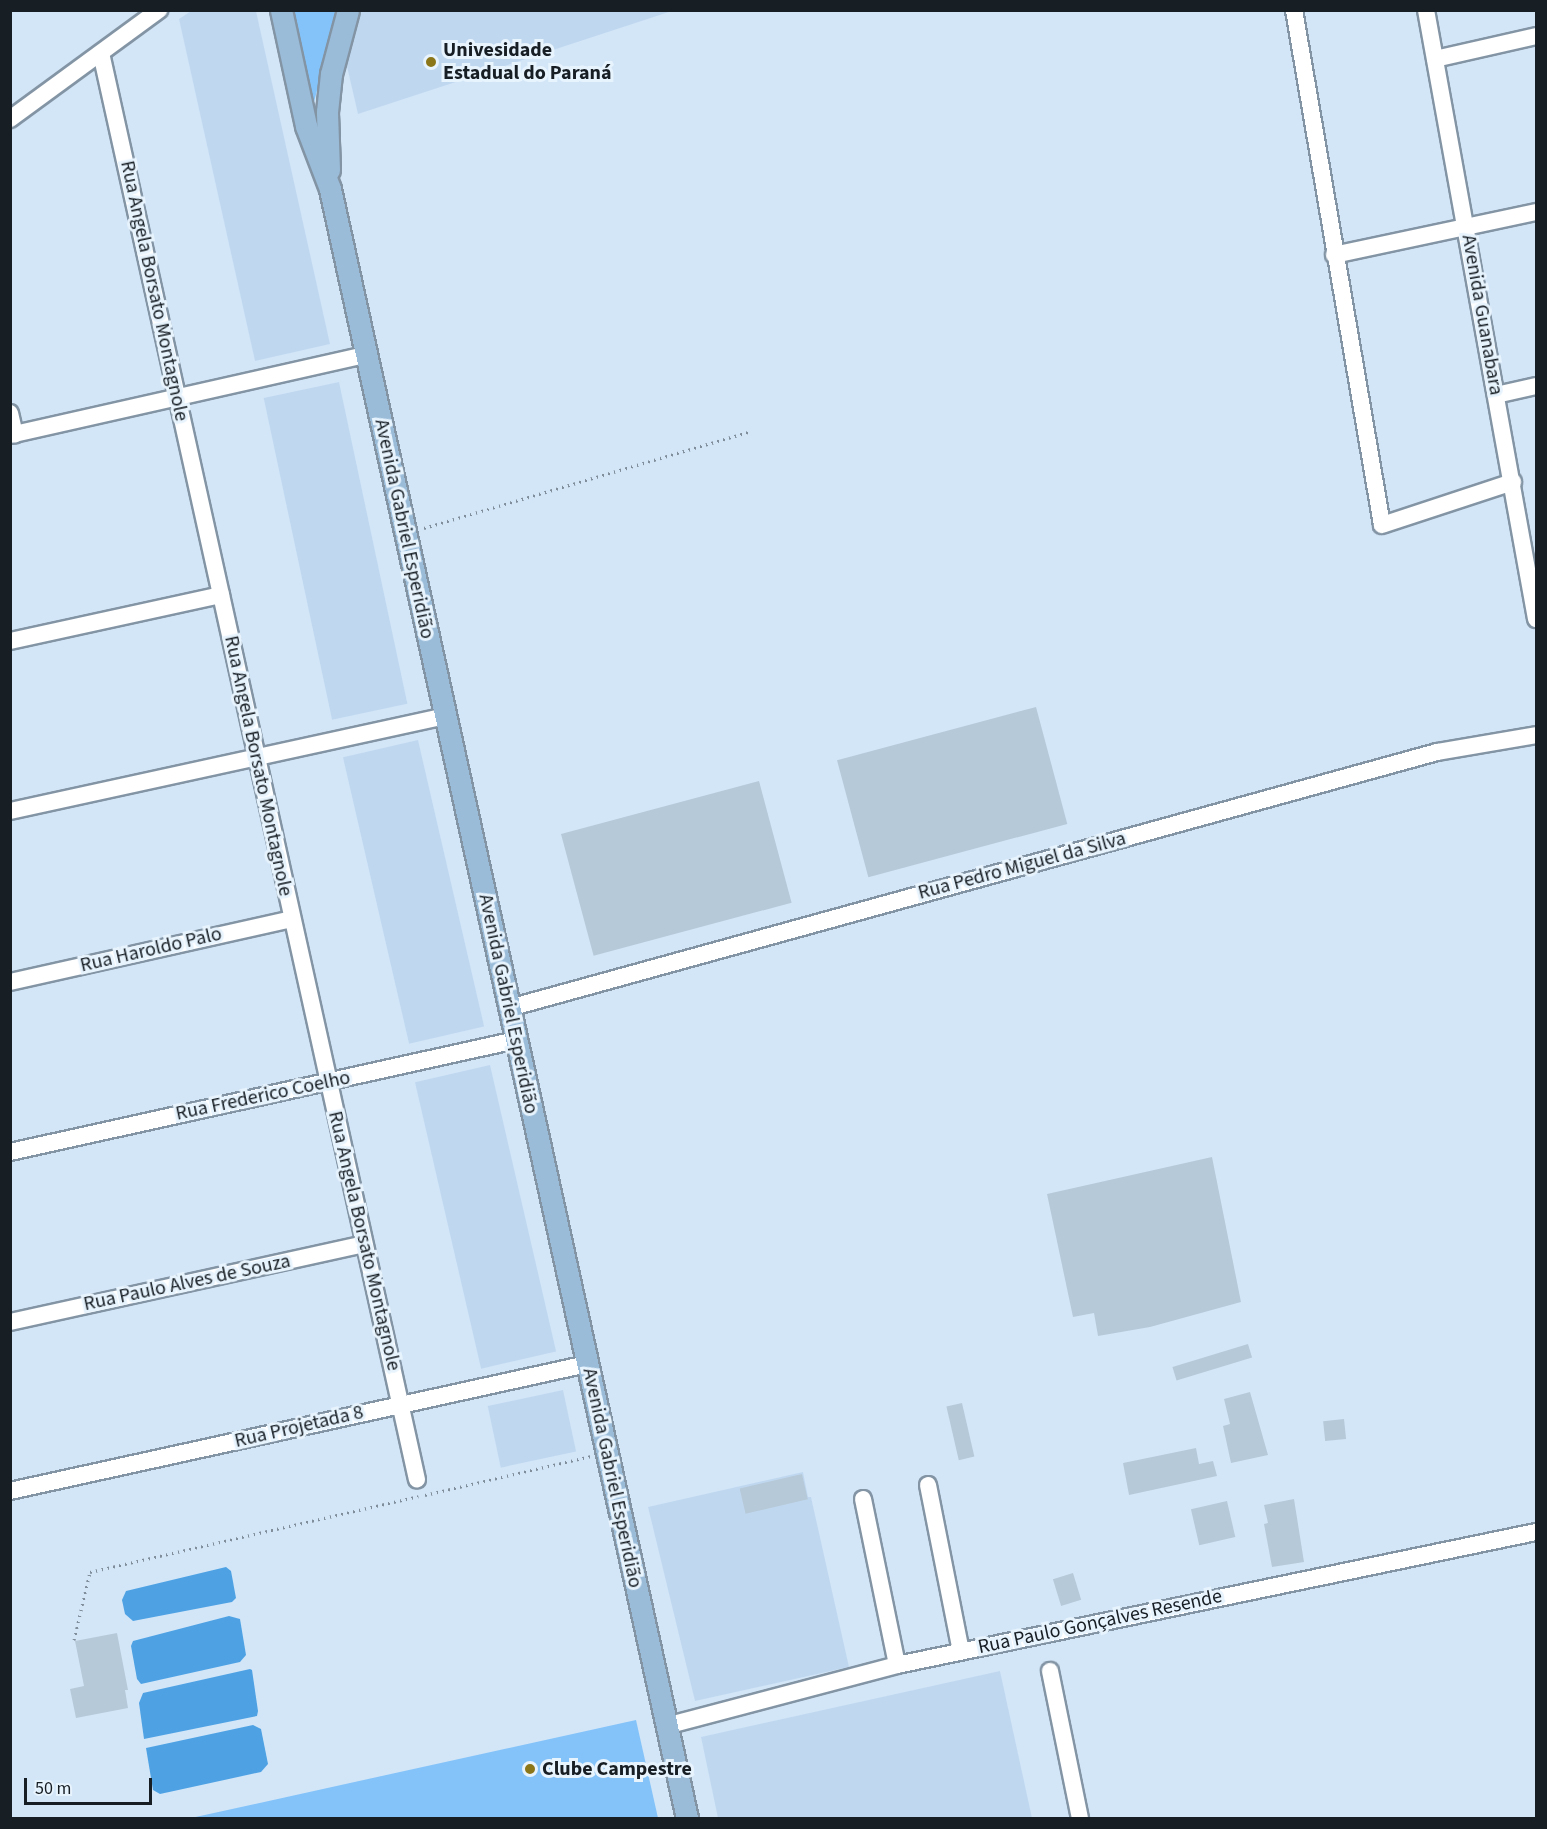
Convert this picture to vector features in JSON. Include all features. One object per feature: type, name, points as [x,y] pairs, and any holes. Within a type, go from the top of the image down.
[{"type":"main road","name":"Avenida Gabriel Esperidião","points":[[281,10],[306,126],[330,189],[687,1818]]},
{"type":"main road","name":"Avenida Gabriel Esperidião","points":[[330,189],[327,112],[331,74],[348,10]]},
{"type":"street","points":[[10,119],[159,10]]},
{"type":"street","points":[[1294,10],[1334,255],[1382,525],[1513,482]]},
{"type":"street","name":"Avenida Guanabara","points":[[1426,10],[1496,395],[1532,562],[1536,619]]},
{"type":"street","points":[[1435,59],[1536,36]]},
{"type":"street","name":"Rua Angela Borsato Montagnole","points":[[101,53],[417,1479]]},
{"type":"street","points":[[1334,255],[1536,212]]},
{"type":"street","points":[[10,413],[13,434],[366,355]]},
{"type":"street","points":[[1496,395],[1536,386]]},
{"type":"street","points":[[10,641],[221,595]]},
{"type":"street","points":[[10,811],[445,716]]},
{"type":"street","name":"Rua Pedro Miguel da Silva","points":[[509,1008],[1437,752],[1536,735]]},
{"type":"street","name":"Rua Haroldo Palo","points":[[10,982],[292,919]]},
{"type":"street","name":"Rua Frederico Coelho","points":[[10,1152],[516,1040]]},
{"type":"street","name":"Rua Paulo Alves de Souza","points":[[10,1322],[364,1244]]},
{"type":"street","name":"Rua Projetada 8","points":[[10,1491],[587,1364]]},
{"type":"street","points":[[928,1485],[961,1651]]},
{"type":"street","points":[[863,1499],[897,1665]]},
{"type":"street","name":"Rua Paulo Gonçalves Resende","points":[[666,1725],[897,1665],[1536,1532]]},
{"type":"street","points":[[1050,1671],[1080,1818]]},
{"type":"path","points":[[405,533],[749,432]]},
{"type":"path","points":[[74,1640],[90,1572],[606,1453]]},
{"type":"shaded area","name":"Univesidade Estadual do Paraná","points":[[334,10],[672,11],[358,114]]},
{"type":"shaded area","points":[[191,11],[256,11],[330,344],[255,361],[179,19]]},
{"type":"shaded area","points":[[291,11],[338,11],[314,102],[311,103]]},
{"type":"shaded area","points":[[339,382],[407,704],[332,720],[264,398]]},
{"type":"shaded area","points":[[418,740],[484,1026],[409,1044],[343,757]]},
{"type":"shaded area","points":[[490,1065],[556,1351],[481,1369],[415,1082]]},
{"type":"shaded area","points":[[563,1390],[576,1452],[501,1468],[488,1406]]},
{"type":"shaded area","points":[[803,1472],[808,1497],[811,1497],[849,1667],[695,1701],[648,1507]]},
{"type":"shaded area","points":[[226,1567],[231,1571],[236,1598],[232,1602],[133,1621],[125,1614],[122,1600],[126,1591]]},
{"type":"shaded area","points":[[229,1616],[240,1619],[246,1655],[240,1662],[141,1684],[137,1679],[131,1646],[133,1641]]},
{"type":"shaded area","points":[[252,1670],[257,1716],[144,1739],[139,1703],[143,1693]]},
{"type":"shaded area","points":[[1000,1671],[1032,1818],[718,1818],[701,1737]]},
{"type":"shaded area","name":"Clube Campestre","points":[[636,1720],[658,1818],[191,1818]]},
{"type":"shaded area","points":[[253,1725],[261,1729],[268,1764],[261,1772],[160,1794],[153,1790],[146,1748]]},
{"type":"building","points":[[1036,707],[1067,824],[868,877],[837,760]]},
{"type":"building","points":[[759,781],[792,903],[594,956],[561,834]]},
{"type":"building","points":[[1212,1157],[1241,1302],[1150,1327],[1098,1336],[1094,1313],[1073,1317],[1047,1194]]},
{"type":"building","points":[[1248,1344],[1252,1357],[1177,1380],[1172,1367]]},
{"type":"building","points":[[1250,1392],[1268,1455],[1231,1463],[1223,1426],[1230,1424],[1224,1399]]},
{"type":"building","points":[[962,1403],[974,1457],[959,1460],[946,1407]]},
{"type":"building","points":[[1344,1419],[1346,1439],[1325,1441],[1323,1421]]},
{"type":"building","points":[[1196,1448],[1199,1464],[1213,1461],[1217,1476],[1129,1495],[1123,1463]]},
{"type":"building","points":[[802,1474],[808,1499],[745,1514],[740,1488]]},
{"type":"building","points":[[1294,1499],[1304,1562],[1272,1567],[1264,1524],[1268,1523],[1264,1505]]},
{"type":"building","points":[[1227,1501],[1235,1537],[1199,1545],[1191,1509]]},
{"type":"building","points":[[1073,1573],[1081,1600],[1061,1606],[1053,1579]]},
{"type":"building","points":[[117,1633],[128,1690],[125,1690],[128,1708],[76,1718],[70,1689],[84,1686],[75,1641]]},
{"type":"place","name":"Univesidade Estadual do Paraná","points":[[431,62]]},
{"type":"place","name":"Clube Campestre","points":[[530,1769]]}]
